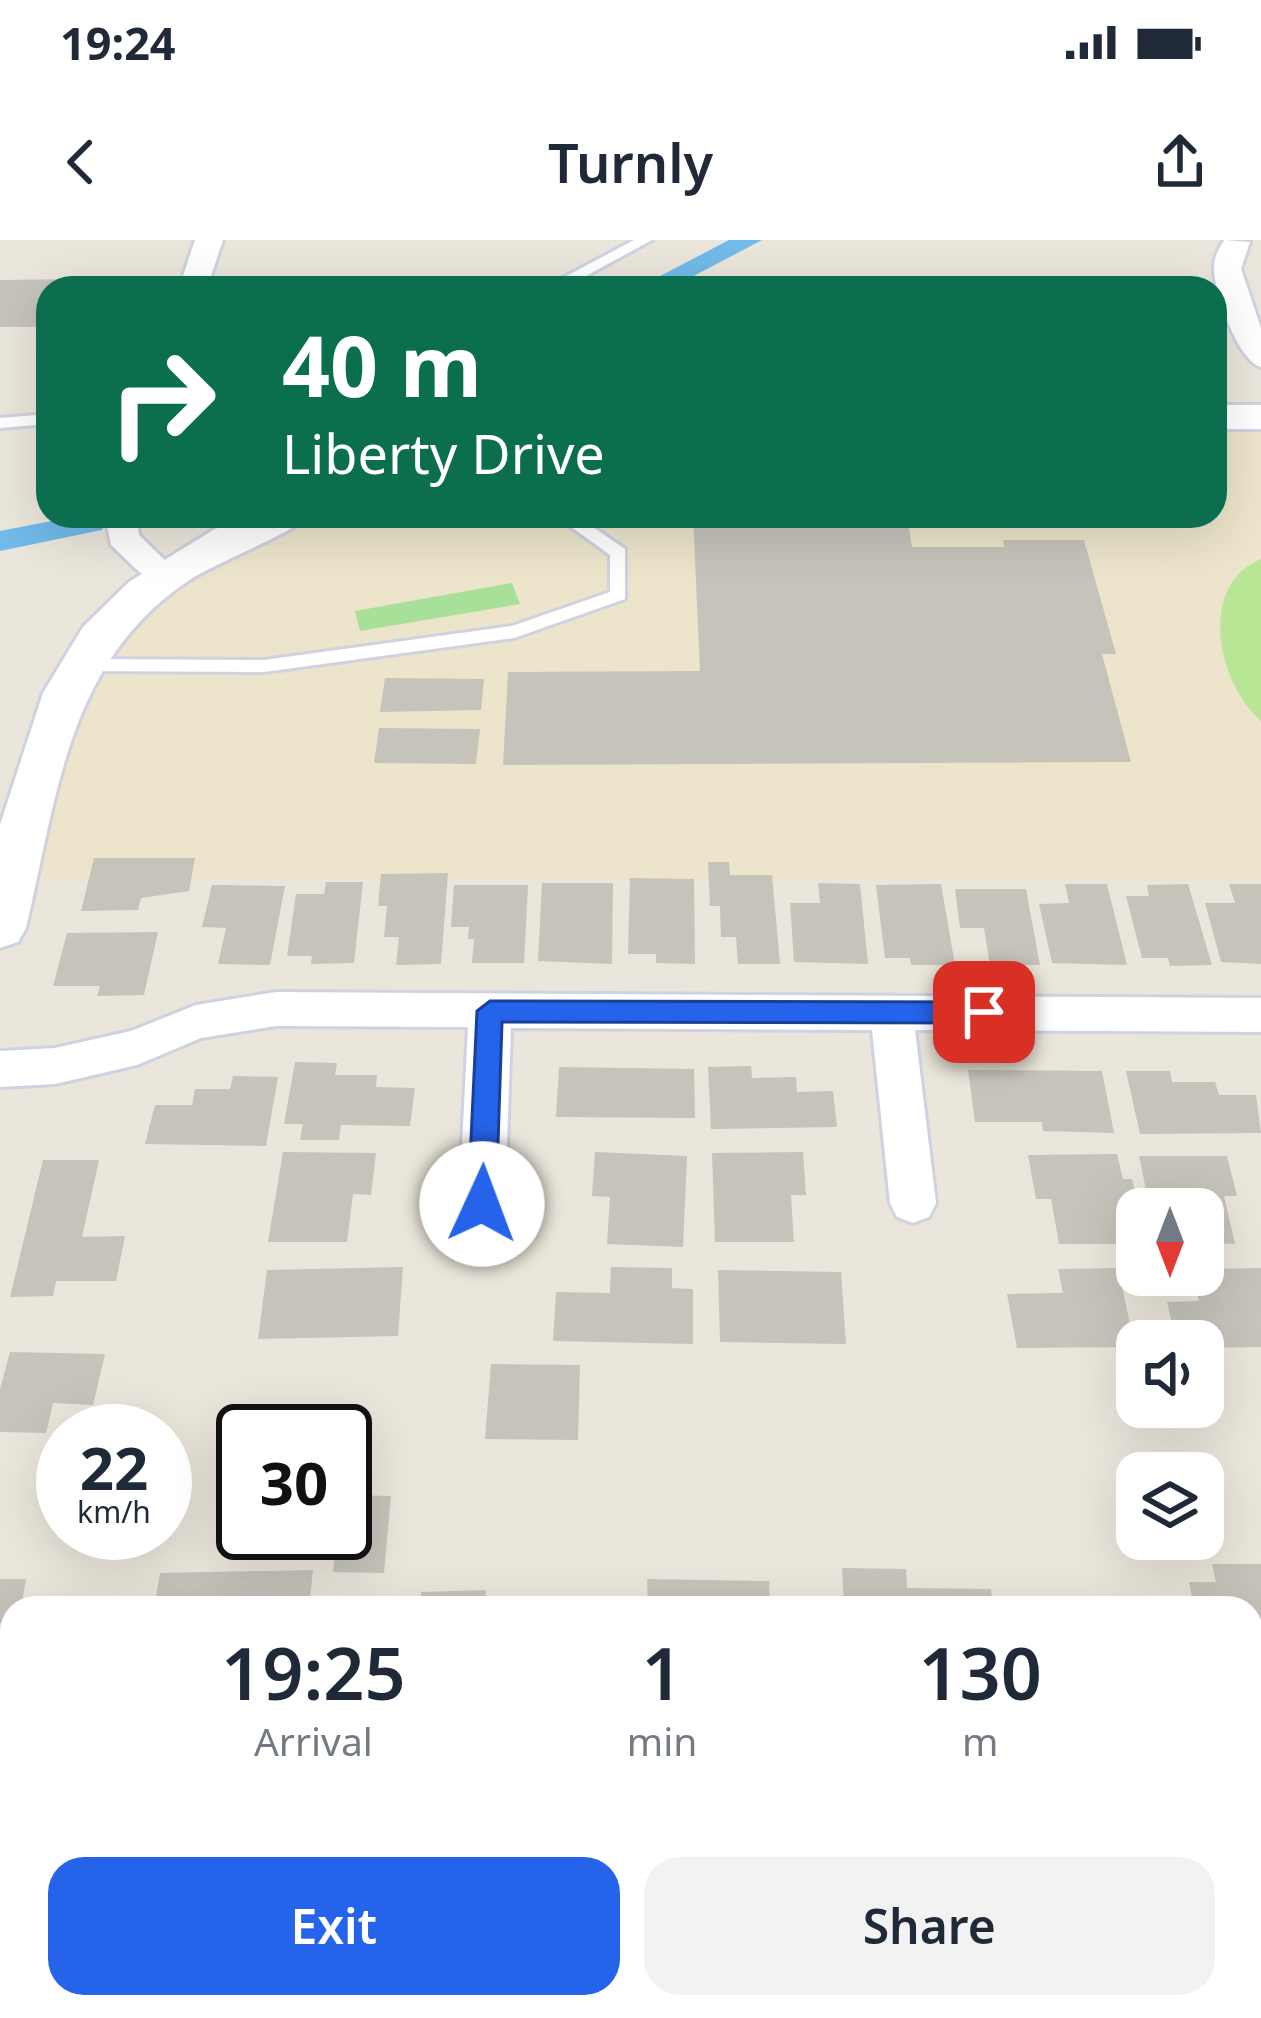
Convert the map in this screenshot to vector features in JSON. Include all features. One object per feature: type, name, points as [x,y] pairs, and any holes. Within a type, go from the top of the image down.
[{"type":"street","points":[[198,276],[208,240]]},
{"type":"street","points":[[1226,276],[1226,255],[1236,242]]},
{"type":"street","points":[[1227,279],[1261,358]]},
{"type":"street","points":[[1227,417],[1261,417]]},
{"type":"street","points":[[122,528],[123,538],[165,577]]},
{"type":"street","points":[[0,928],[54,726],[81,665],[115,620],[165,577],[257,528]]},
{"type":"street","points":[[0,1069],[55,1066],[136,1047],[230,1013],[276,1009],[1261,1015]]},
{"type":"street","points":[[482,1204],[490,1011]]},
{"type":"street","points":[[892,1011],[913,1203]]},
{"type":"lane","points":[[576,276],[645,240]]},
{"type":"lane","points":[[0,423],[36,420]]},
{"type":"lane","points":[[81,665],[263,666],[514,632],[619,595],[619,553],[580,528]]},
{"type":"shaded area","points":[[1227,416],[1261,416],[1261,881],[18,879],[115,620],[267,528],[1227,528]]},
{"type":"green space","points":[[1261,559],[1261,721],[1233,683],[1220,636],[1228,590],[1241,572]]},
{"type":"green space","points":[[512,583],[520,604],[360,631],[355,611]]},
{"type":"building","points":[[0,280],[36,280],[36,327],[0,327]]},
{"type":"building","points":[[694,528],[909,528],[912,547],[1004,547],[1003,540],[1084,540],[1116,654],[1102,654],[1131,762],[503,765],[508,672],[700,671]]},
{"type":"building","points":[[385,678],[484,679],[481,710],[380,712]]},
{"type":"building","points":[[379,728],[480,729],[476,764],[374,763]]},
{"type":"building","points":[[94,858],[195,858],[189,891],[141,898],[138,910],[81,911]]},
{"type":"building","points":[[708,862],[729,862],[730,875],[772,875],[780,964],[738,964],[736,937],[721,937],[720,906],[710,906]]},
{"type":"building","points":[[448,873],[441,964],[396,965],[399,937],[384,937],[387,906],[378,906],[381,874]]},
{"type":"building","points":[[630,878],[694,879],[695,964],[656,963],[656,954],[628,954]]},
{"type":"building","points":[[326,882],[363,882],[354,963],[311,964],[312,956],[287,956],[296,894],[324,894]]},
{"type":"building","points":[[542,883],[613,883],[612,964],[538,961]]},
{"type":"building","points":[[818,883],[860,884],[868,964],[794,962],[790,903],[820,903]]},
{"type":"building","points":[[941,884],[955,965],[911,965],[910,958],[885,958],[876,885]]},
{"type":"building","points":[[1065,884],[1107,884],[1127,965],[1052,963],[1039,904],[1069,903]]},
{"type":"building","points":[[1188,884],[1212,965],[1170,966],[1168,958],[1142,958],[1126,896],[1149,896],[1147,885]]},
{"type":"building","points":[[1229,884],[1261,884],[1261,964],[1221,962],[1205,903],[1235,903]]},
{"type":"building","points":[[212,885],[285,886],[270,965],[218,964],[226,928],[202,927]]},
{"type":"building","points":[[454,885],[528,885],[524,963],[472,963],[474,939],[468,939],[469,927],[451,927]]},
{"type":"building","points":[[955,889],[1026,889],[1040,965],[990,965],[984,928],[960,928]]},
{"type":"building","points":[[158,932],[144,995],[97,996],[100,986],[53,986],[67,933]]},
{"type":"building","points":[[295,1062],[337,1063],[335,1075],[377,1075],[376,1087],[415,1088],[410,1126],[341,1125],[339,1140],[300,1140],[303,1124],[284,1124]]},
{"type":"building","points":[[751,1066],[752,1078],[796,1077],[797,1092],[833,1091],[837,1127],[711,1129],[708,1067]]},
{"type":"building","points":[[559,1067],[694,1069],[695,1118],[556,1117]]},
{"type":"building","points":[[968,1070],[1102,1071],[1114,1133],[1043,1131],[1042,1122],[975,1122]]},
{"type":"building","points":[[1126,1071],[1170,1071],[1172,1082],[1215,1082],[1219,1095],[1256,1095],[1261,1133],[1140,1134]]},
{"type":"building","points":[[233,1076],[278,1077],[266,1146],[145,1144],[155,1105],[192,1105],[195,1089],[230,1089]]},
{"type":"building","points":[[283,1152],[376,1153],[371,1195],[353,1194],[347,1242],[268,1242]]},
{"type":"building","points":[[595,1152],[687,1156],[683,1247],[607,1244],[610,1197],[592,1196]]},
{"type":"building","points":[[803,1152],[806,1195],[791,1195],[794,1242],[715,1242],[712,1153]]},
{"type":"building","points":[[1117,1154],[1123,1179],[1132,1179],[1134,1188],[1116,1188],[1116,1244],[1059,1244],[1051,1199],[1036,1199],[1028,1155]]},
{"type":"building","points":[[1139,1156],[1227,1156],[1237,1196],[1224,1196],[1224,1188],[1146,1188]]},
{"type":"building","points":[[43,1160],[99,1160],[82,1237],[125,1236],[116,1281],[56,1281],[53,1296],[10,1297]]},
{"type":"building","points":[[1224,1196],[1235,1244],[1224,1244]]},
{"type":"building","points":[[403,1267],[398,1336],[258,1339],[267,1270]]},
{"type":"building","points":[[611,1267],[672,1268],[672,1288],[693,1289],[693,1344],[553,1341],[556,1292],[610,1293]]},
{"type":"building","points":[[1116,1268],[1116,1296],[1124,1296],[1129,1320],[1116,1320],[1116,1347],[1017,1348],[1007,1294],[1063,1293],[1058,1269]]},
{"type":"building","points":[[1261,1268],[1261,1347],[1224,1348],[1224,1320],[1171,1320],[1167,1302],[1224,1296],[1224,1269]]},
{"type":"building","points":[[718,1270],[841,1272],[846,1344],[720,1342]]},
{"type":"building","points":[[10,1352],[105,1354],[93,1404],[36,1404],[36,1433],[0,1432],[0,1389]]},
{"type":"building","points":[[491,1364],[580,1365],[578,1440],[485,1439]]},
{"type":"building","points":[[372,1496],[391,1496],[384,1573],[333,1572],[334,1560],[372,1560]]},
{"type":"building","points":[[1212,1564],[1261,1564],[1261,1596],[1192,1596],[1189,1582],[1216,1582]]},
{"type":"building","points":[[842,1568],[906,1569],[907,1588],[991,1589],[992,1596],[843,1596]]},
{"type":"building","points":[[313,1570],[310,1596],[156,1596],[160,1573]]},
{"type":"building","points":[[0,1579],[26,1579],[23,1596],[0,1596]]},
{"type":"building","points":[[647,1579],[769,1581],[770,1596],[648,1596]]},
{"type":"building","points":[[486,1590],[486,1596],[421,1596],[421,1592]]},
{"type":"waterway","points":[[675,276],[749,240]]},
{"type":"waterway","points":[[0,541],[66,528]]},
{"type":"route","points":[[482,1204],[490,1011],[984,1012]]}]
